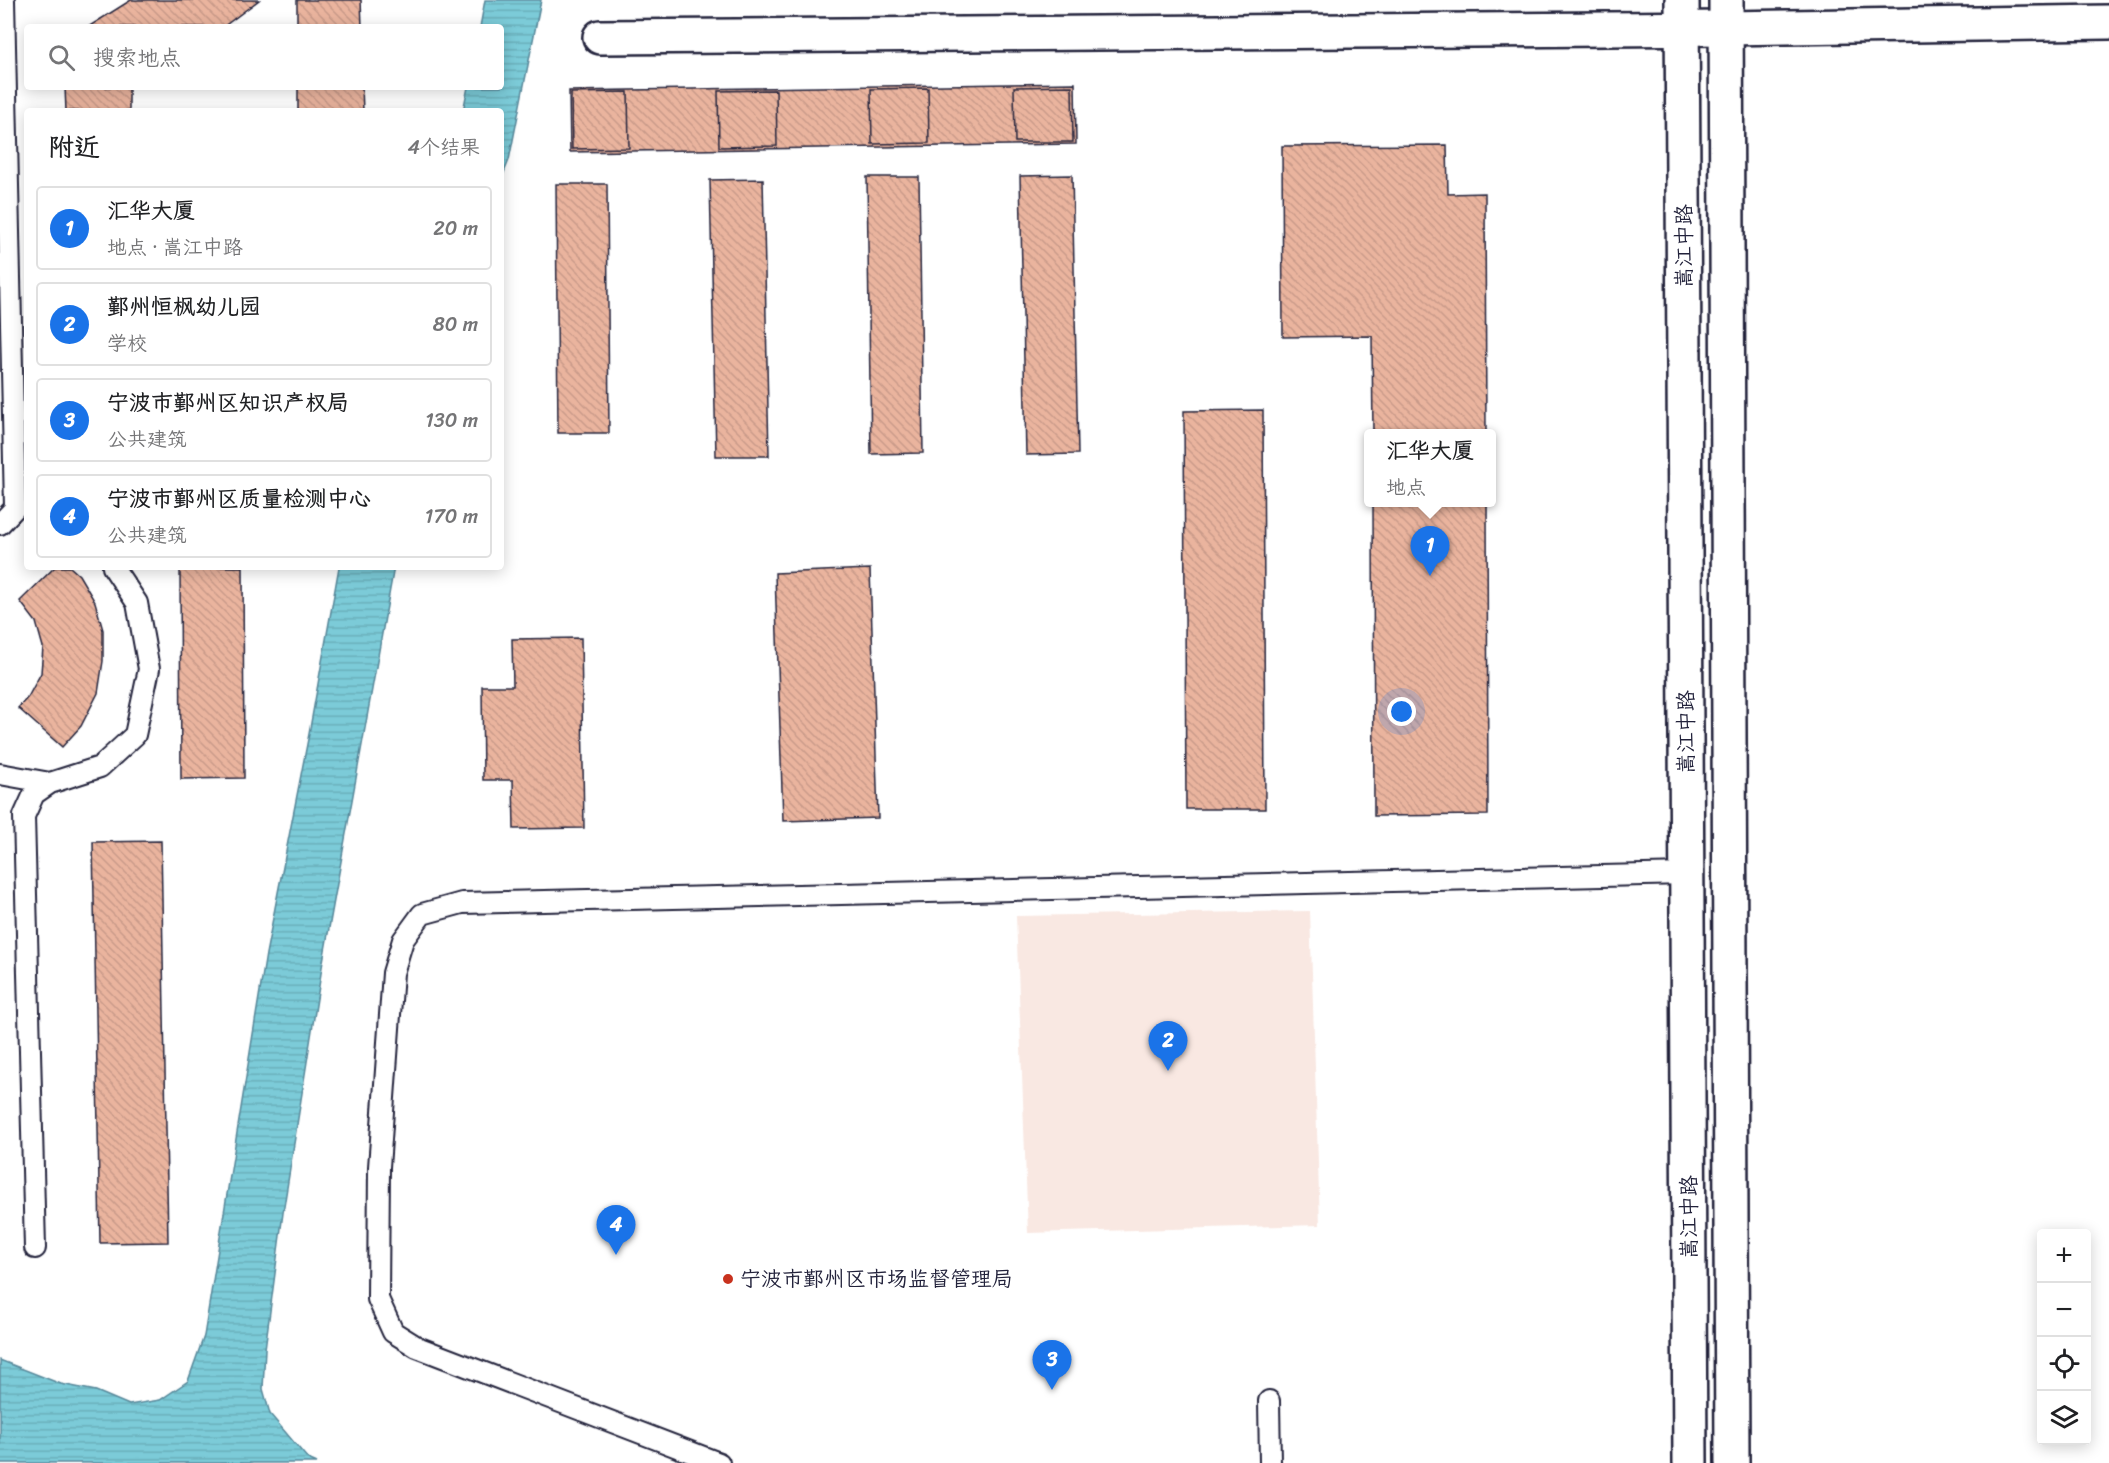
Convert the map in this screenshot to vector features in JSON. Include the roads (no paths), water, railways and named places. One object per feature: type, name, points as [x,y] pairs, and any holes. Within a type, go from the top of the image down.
[{"type":"main road","points":[[600,37],[1682,14],[2109,22]]},
{"type":"main road","name":"嵩江中路","points":[[1682,14],[1690,1463]]},
{"type":"main road","name":"嵩江中路","points":[[1726,14],[1732,1463]]},
{"type":"lane","points":[[0,524],[21,508],[4,0]]},
{"type":"lane","points":[[35,1248],[24,816],[34,794],[50,783],[100,767],[135,735],[149,669],[137,603],[115,570]]},
{"type":"lane","points":[[0,774],[50,783]]},
{"type":"lane","points":[[719,1463],[417,1347],[393,1332],[378,1299],[379,1167],[393,973],[403,940],[422,914],[462,903],[1687,874]]},
{"type":"lane","points":[[1269,1401],[1270,1463]]},
{"type":"water","points":[[485,0],[541,0],[509,160],[504,172],[504,108],[464,108],[467,90],[504,90],[504,24],[481,24]]},
{"type":"water","points":[[338,570],[393,570],[322,967],[283,1213],[265,1349],[263,1389],[270,1414],[308,1459],[317,1463],[0,1463],[0,1360],[61,1384],[96,1391],[129,1405],[160,1400],[188,1381],[204,1336],[266,954]]},
{"type":"place","name":"汇华大厦","points":[[1430,576]]},
{"type":"place","name":"鄞州恒枫幼儿园","points":[[1168,1071]]},
{"type":"place","name":"宁波市鄞州区质量检测中心","points":[[616,1255]]},
{"type":"place","name":"宁波市鄞州区市场监督管理局","points":[[728,1279]]},
{"type":"place","name":"宁波市鄞州区知识产权局","points":[[1052,1390]]}]
